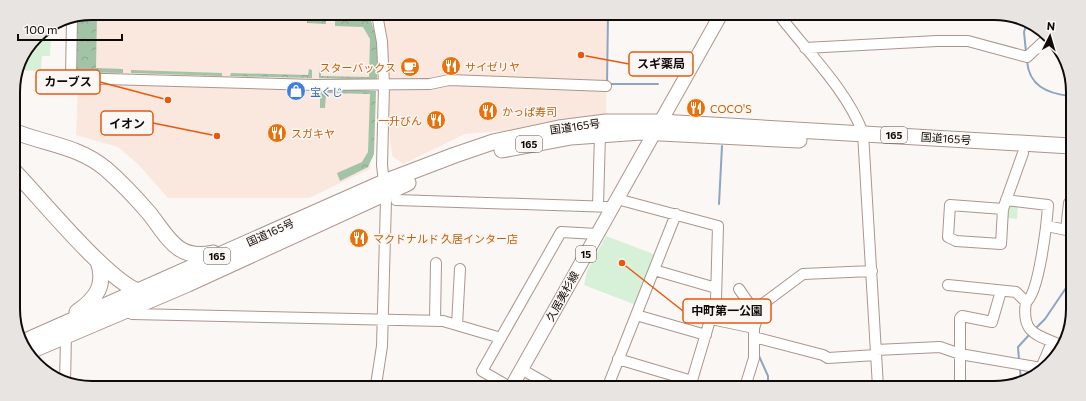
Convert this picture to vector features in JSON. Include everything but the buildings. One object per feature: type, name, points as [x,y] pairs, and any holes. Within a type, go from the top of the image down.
[{"type":"highway","name":"国道165号","points":[[32,349],[59,332],[138,292],[283,226],[388,192],[455,155],[531,132],[606,122],[657,127],[864,138],[1066,146]]},
{"type":"highway","name":"国道165号","points":[[27,341],[59,332],[123,310],[388,192],[458,164],[509,148],[571,137],[657,127]]},
{"type":"highway","points":[[20,132],[67,147],[84,155],[106,169],[149,214],[166,237],[174,253],[174,275],[161,294],[138,292],[122,283],[98,261],[20,177]]},
{"type":"highway","name":"国道165号","points":[[864,138],[1023,153],[1066,155]]},
{"type":"highway","points":[[20,139],[45,141]]},
{"type":"highway","points":[[20,182],[31,188]]},
{"type":"highway","points":[[166,237],[183,251],[190,254],[204,255],[222,251],[283,226]]},
{"type":"highway","points":[[59,332],[94,296],[102,280],[102,273],[98,261]]},
{"type":"main road","name":"久居美杉線","points":[[515,381],[718,20]]},
{"type":"street","points":[[377,381],[381,358],[388,192],[382,165],[384,85],[382,42],[378,20]]},
{"type":"street","points":[[783,20],[846,97],[857,117],[864,138],[878,381]]},
{"type":"street","points":[[72,23],[71,78],[316,85],[430,84],[449,80],[606,86]]},
{"type":"street","points":[[805,48],[937,41],[968,41],[1027,57],[1030,54]]},
{"type":"street","points":[[598,206],[600,134]]},
{"type":"street","points":[[1023,153],[1004,205],[1001,244],[956,241],[948,237],[950,205],[1004,205],[1048,205],[1047,226],[1032,297],[1026,302],[1024,312],[1027,326],[1033,333],[1056,344],[1050,354]]},
{"type":"street","points":[[388,192],[598,206],[615,203],[676,214],[718,226],[716,300],[692,381]]},
{"type":"street","points":[[610,381],[676,214]]},
{"type":"street","points":[[1047,226],[1066,230]]},
{"type":"street","points":[[499,381],[482,371],[561,232],[597,234]]},
{"type":"street","points":[[435,320],[436,263]]},
{"type":"street","points":[[457,326],[460,268]]},
{"type":"street","points":[[654,270],[716,288]]},
{"type":"street","points":[[752,312],[803,274],[872,272]]},
{"type":"street","points":[[948,285],[1016,292],[1026,302]]},
{"type":"street","points":[[739,290],[748,302],[756,322],[754,358],[747,381]]},
{"type":"street","points":[[960,381],[960,318],[962,316],[992,322],[1001,291]]},
{"type":"street","points":[[123,310],[132,314],[435,320],[501,338]]},
{"type":"street","points":[[636,315],[706,336]]},
{"type":"street","points":[[711,320],[823,355],[828,358],[940,347],[960,354],[1036,367]]},
{"type":"street","points":[[59,332],[64,375]]},
{"type":"street","points":[[618,359],[682,381]]},
{"type":"street","points":[[521,369],[542,381]]},
{"type":"shaded area","points":[[308,20],[369,23],[371,31],[370,169],[309,198],[168,198],[138,164],[118,147],[76,135],[81,21]]},
{"type":"shaded area","points":[[378,20],[607,20],[606,122],[465,134],[403,164],[392,156]]},
{"type":"green space","points":[[97,20],[96,68],[123,69],[123,73],[73,72],[74,22]]},
{"type":"green space","points":[[232,20],[298,20],[298,21]]},
{"type":"green space","points":[[307,20],[326,20],[326,24],[307,23]]},
{"type":"green space","points":[[335,20],[371,20],[377,40],[377,80],[319,78],[319,70],[321,70],[321,76],[369,77],[370,39],[363,27],[335,26]]},
{"type":"green space","points":[[44,39],[51,39],[50,56],[42,56],[41,71],[24,70],[27,60],[41,41]]},
{"type":"green space","points":[[309,69],[312,70],[312,78],[230,76],[231,73],[308,75]]},
{"type":"green space","points":[[131,70],[222,73],[222,76],[131,73]]},
{"type":"green space","points":[[324,88],[376,91],[374,154],[368,167],[340,181],[337,173],[362,162],[368,152],[370,94],[329,93],[326,95],[325,108],[320,108],[320,93]]},
{"type":"green space","points":[[1018,204],[1017,219],[1006,218],[1007,206]]},
{"type":"green space","points":[[606,236],[656,255],[636,305],[584,285],[587,271]]},
{"type":"waterway","points":[[608,20],[607,84],[658,84]]},
{"type":"waterway","points":[[1026,27],[1024,32],[1026,52]]},
{"type":"waterway","points":[[1027,61],[1028,70],[1031,77],[1040,87],[1053,93],[1066,96]]},
{"type":"waterway","points":[[719,204],[722,146]]},
{"type":"waterway","points":[[1035,329],[1045,319],[1066,288]]},
{"type":"waterway","points":[[759,327],[759,335]]},
{"type":"waterway","points":[[1019,360],[1018,347],[1030,334]]},
{"type":"waterway","points":[[759,342],[759,356],[768,376],[768,381]]},
{"type":"waterway","points":[[1020,370],[1021,376]]},
{"type":"place","name":"スギ薬局","points":[[581,55]]},
{"type":"place","name":"サイゼリヤ","points":[[451,66]]},
{"type":"place","name":"スターバックス","points":[[410,67]]},
{"type":"place","name":"宝くじ","points":[[296,91]]},
{"type":"place","name":"カーブス","points":[[168,100]]},
{"type":"place","name":"COCO'S","points":[[696,108]]},
{"type":"place","name":"かっぱ寿司","points":[[488,111]]},
{"type":"place","name":"一升びん","points":[[436,120]]},
{"type":"place","name":"スガキヤ","points":[[277,133]]},
{"type":"place","name":"イオン","points":[[217,136]]},
{"type":"place","name":"マクドナルド 久居インター店","points":[[359,238]]},
{"type":"place","name":"中町第一公園","points":[[622,263]]}]
